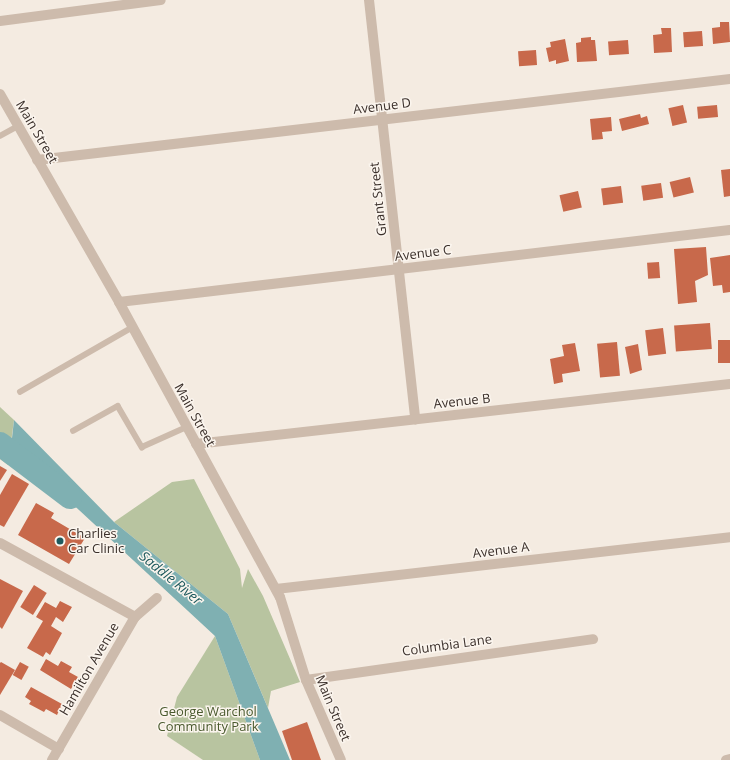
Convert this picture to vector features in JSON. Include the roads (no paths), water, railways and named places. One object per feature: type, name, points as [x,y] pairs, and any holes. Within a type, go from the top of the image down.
[{"type":"street","points":[[0,21],[161,0]]},
{"type":"street","name":"Grant Street","points":[[369,0],[415,419]]},
{"type":"street","name":"Avenue D","points":[[38,160],[730,79]]},
{"type":"street","name":"Main Street","points":[[0,94],[133,327],[276,589],[306,680],[341,760]]},
{"type":"street","name":"Avenue C","points":[[119,302],[730,230]]},
{"type":"street","name":"Avenue B","points":[[196,444],[730,384]]},
{"type":"street","name":"Avenue A","points":[[276,589],[730,537]]},
{"type":"street","points":[[0,543],[135,617]]},
{"type":"street","name":"Hamilton Avenue","points":[[52,760],[135,617],[157,598]]},
{"type":"street","name":"Columbia Lane","points":[[306,680],[592,639]]},
{"type":"street","points":[[0,715],[59,749]]},
{"type":"lane","points":[[0,136],[18,126]]},
{"type":"lane","points":[[20,392],[133,327]]},
{"type":"lane","points":[[73,431],[118,406],[142,447],[187,427]]},
{"type":"water","name":"Saddle River","points":[[14,420],[114,522],[228,614],[290,760],[260,760],[215,636],[11,447]]},
{"type":"waterway","name":"Saddle River","points":[[0,444],[70,497]]},
{"type":"place","name":"Charlies Car Clinic","points":[[60,541]]},
{"type":"park label","name":"George Warchol Community Park","points":[[208,720]]}]
